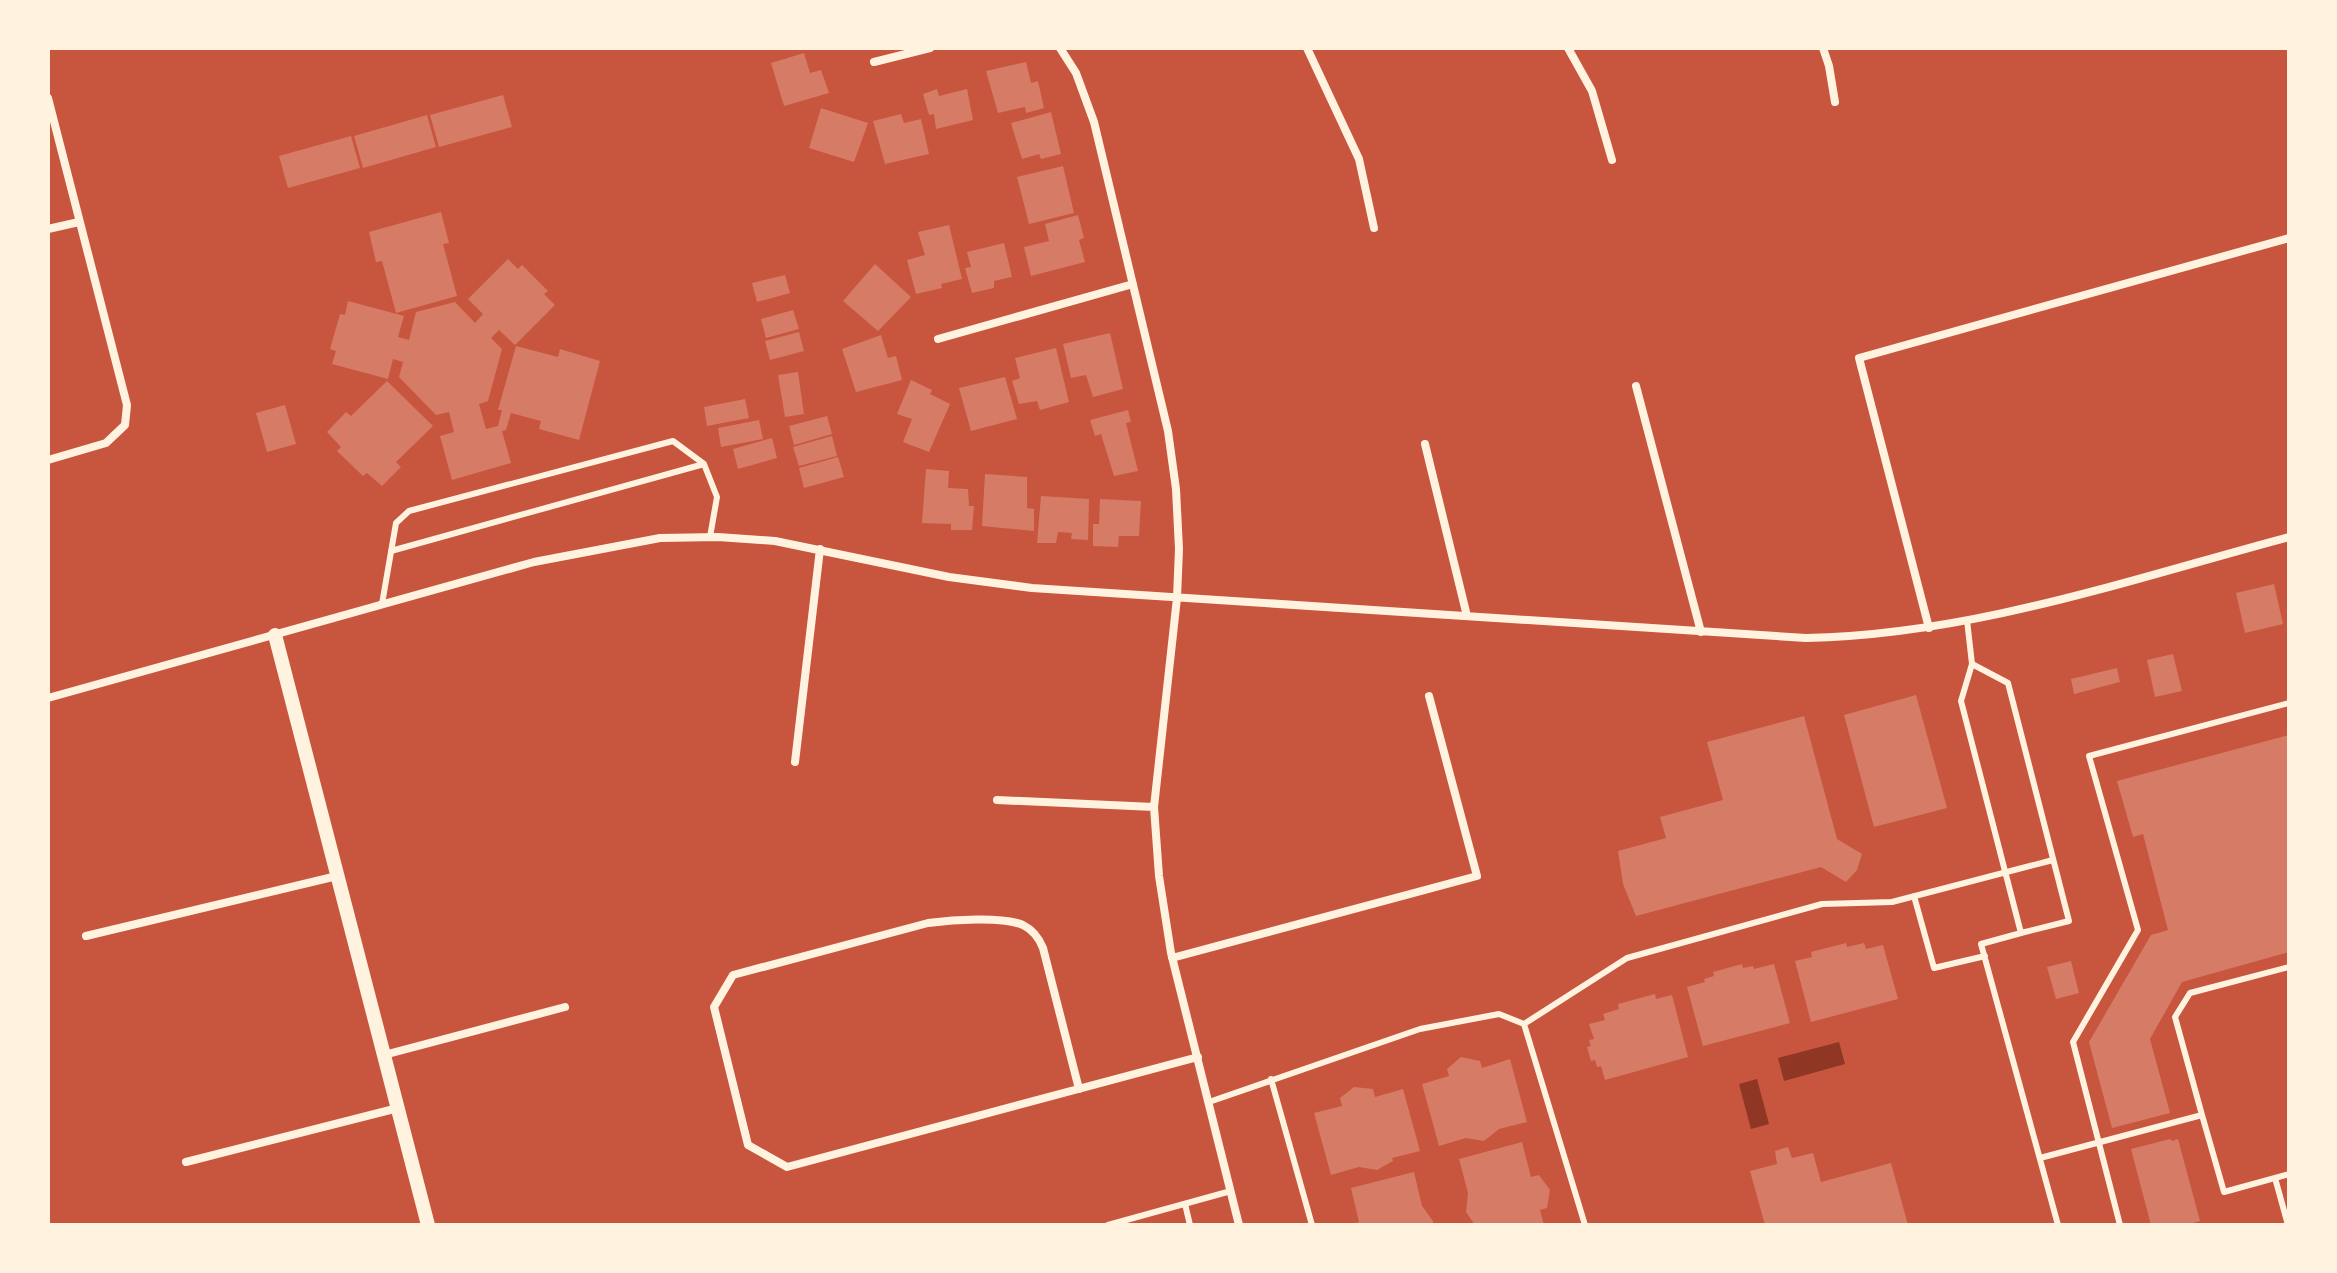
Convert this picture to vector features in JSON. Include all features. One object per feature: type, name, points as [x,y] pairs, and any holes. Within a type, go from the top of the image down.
[{"type":"street","points":[[874,62],[930,48]]},
{"type":"street","points":[[1060,48],[1076,73],[1086,97],[1168,431],[1176,489],[1179,549],[1177,598],[1154,807],[1159,876],[1172,958],[1239,1225]]},
{"type":"street","points":[[1307,48],[1359,159],[1374,228]]},
{"type":"street","points":[[1568,48],[1592,91],[1612,160]]},
{"type":"street","points":[[1823,48],[1835,102]]},
{"type":"street","points":[[48,98],[127,405],[125,425],[106,443],[48,460]]},
{"type":"street","points":[[48,229],[79,222]]},
{"type":"street","points":[[1929,628],[1859,358],[2289,238]]},
{"type":"street","points":[[938,339],[1133,284]]},
{"type":"street","points":[[1636,386],[1701,632]]},
{"type":"street","points":[[1425,444],[1467,616]]},
{"type":"street","points":[[48,698],[534,562],[660,538],[775,541],[991,583],[1177,598],[1806,638],[1849,637],[1929,628],[2023,608],[2289,537]]},
{"type":"street","points":[[795,762],[820,549]]},
{"type":"street","points":[[275,635],[428,1225]]},
{"type":"street","points":[[1172,958],[1477,876],[1429,696]]},
{"type":"street","points":[[997,800],[1154,807]]},
{"type":"street","points":[[86,936],[337,876]]},
{"type":"street","points":[[1079,1089],[1043,948],[1031,930],[1020,923],[960,919],[928,923],[733,975],[714,1007],[748,1145],[787,1167],[1079,1089],[1198,1057]]},
{"type":"street","points":[[384,1055],[565,1007]]},
{"type":"street","points":[[186,1162],[398,1108]]},
{"type":"lane","points":[[382,604],[396,523],[409,511],[673,441],[704,464],[717,497],[710,537]]},
{"type":"lane","points":[[391,551],[704,464]]},
{"type":"lane","points":[[1967,620],[1972,664],[1961,701],[2021,933]]},
{"type":"lane","points":[[1972,664],[2008,683],[2069,921],[1981,944],[2058,1225]]},
{"type":"lane","points":[[2120,1225],[2073,1042],[2138,930],[2089,756],[2289,703]]},
{"type":"lane","points":[[1524,1024],[1627,958],[1822,904],[1892,902],[2053,860]]},
{"type":"lane","points":[[1914,896],[1934,968],[1985,956]]},
{"type":"lane","points":[[2289,967],[2190,993],[2175,1017],[2224,1192],[2289,1174]]},
{"type":"lane","points":[[1209,1102],[1420,1029],[1499,1014],[1524,1024]]},
{"type":"lane","points":[[1524,1024],[1585,1225]]},
{"type":"lane","points":[[1271,1079],[1312,1225]]},
{"type":"lane","points":[[2040,1158],[2202,1115]]},
{"type":"lane","points":[[2275,1178],[2288,1225]]},
{"type":"lane","points":[[1108,1225],[1231,1191]]},
{"type":"lane","points":[[1185,1204],[1190,1225]]},
{"type":"shaded area","points":[[1839,1042],[1845,1064],[1784,1081],[1778,1058]]},
{"type":"shaded area","points":[[1757,1079],[1769,1124],[1751,1129],[1739,1084]]},
{"type":"building","points":[[804,53],[810,73],[821,70],[829,93],[784,106],[771,63]]},
{"type":"building","points":[[1026,62],[1031,83],[1038,81],[1044,108],[1026,113],[1025,107],[998,113],[986,71]]},
{"type":"building","points":[[937,89],[939,96],[967,89],[973,120],[936,129],[934,114],[929,115],[923,94]]},
{"type":"building","points":[[503,95],[512,127],[439,147],[430,115]]},
{"type":"building","points":[[821,108],[868,123],[854,162],[809,148]]},
{"type":"building","points":[[1051,112],[1061,154],[1041,159],[1039,154],[1022,159],[1011,123]]},
{"type":"building","points":[[901,114],[904,123],[921,119],[929,154],[885,164],[873,121]]},
{"type":"building","points":[[427,115],[436,147],[363,168],[354,136]]},
{"type":"building","points":[[351,136],[360,168],[288,188],[279,156]]},
{"type":"building","points":[[1063,166],[1074,213],[1029,224],[1017,177]]},
{"type":"building","points":[[441,212],[449,243],[443,244],[457,296],[396,313],[382,261],[376,262],[369,232]]},
{"type":"building","points":[[1078,215],[1084,238],[1079,240],[1085,262],[1031,276],[1024,247],[1049,241],[1045,224]]},
{"type":"building","points":[[949,225],[962,279],[916,294],[907,260],[925,255],[918,232]]},
{"type":"building","points":[[1004,243],[1012,277],[994,281],[994,288],[972,293],[965,268],[971,267],[967,252]]},
{"type":"building","points":[[508,259],[518,269],[522,265],[548,291],[544,294],[555,305],[515,345],[499,330],[491,338],[502,349],[488,401],[479,404],[486,429],[498,426],[502,410],[498,410],[516,346],[558,357],[560,349],[600,361],[579,440],[539,429],[541,421],[511,413],[506,430],[502,431],[511,463],[452,480],[440,436],[454,432],[449,412],[436,415],[399,377],[403,362],[393,359],[388,379],[332,364],[336,351],[330,349],[340,314],[345,315],[348,301],[404,316],[398,337],[409,340],[416,312],[455,302],[475,323],[483,314],[468,299]]},
{"type":"building","points":[[875,264],[911,297],[878,331],[843,301]]},
{"type":"building","points":[[785,275],[790,293],[757,302],[752,283]]},
{"type":"building","points":[[793,310],[799,329],[766,338],[761,319]]},
{"type":"building","points":[[799,332],[804,351],[770,360],[765,341]]},
{"type":"building","points":[[1110,333],[1123,389],[1093,397],[1086,375],[1071,378],[1063,344]]},
{"type":"building","points":[[881,335],[888,358],[896,356],[902,380],[856,392],[842,349]]},
{"type":"building","points":[[1056,348],[1069,402],[1040,410],[1037,401],[1019,404],[1012,381],[1020,378],[1015,358]]},
{"type":"building","points":[[798,372],[804,414],[785,417],[778,375]]},
{"type":"building","points":[[1005,377],[1017,419],[971,431],[959,388]]},
{"type":"building","points":[[911,380],[932,390],[930,394],[950,404],[929,452],[903,442],[912,419],[897,414]]},
{"type":"building","points":[[387,381],[433,426],[396,462],[401,467],[382,486],[367,473],[363,476],[337,451],[341,447],[327,432],[346,412],[351,416]]},
{"type":"building","points":[[745,399],[749,418],[707,426],[704,407]]},
{"type":"building","points":[[285,405],[296,444],[267,452],[256,413]]},
{"type":"building","points":[[1128,410],[1131,422],[1126,423],[1138,471],[1114,476],[1101,434],[1095,436],[1090,420]]},
{"type":"building","points":[[827,416],[832,434],[794,445],[789,426]]},
{"type":"building","points":[[759,420],[763,439],[721,447],[718,428]]},
{"type":"building","points":[[832,436],[837,456],[799,466],[793,447]]},
{"type":"building","points":[[772,438],[777,458],[738,469],[733,449]]},
{"type":"building","points":[[838,457],[844,477],[804,488],[799,468]]},
{"type":"building","points":[[926,469],[949,471],[948,488],[968,489],[969,506],[974,506],[972,530],[951,530],[951,524],[922,523]]},
{"type":"building","points":[[985,474],[1027,477],[1027,508],[1034,509],[1034,531],[982,526]]},
{"type":"building","points":[[1041,496],[1089,499],[1088,540],[1071,539],[1072,533],[1058,532],[1056,543],[1037,543]]},
{"type":"building","points":[[1100,499],[1141,501],[1139,536],[1119,536],[1118,547],[1093,546],[1093,524],[1099,524]]},
{"type":"building","points":[[2274,584],[2283,624],[2245,633],[2236,593]]},
{"type":"building","points":[[2173,654],[2182,691],[2155,697],[2147,660]]},
{"type":"building","points":[[2117,668],[2120,682],[2074,694],[2071,679]]},
{"type":"building","points":[[1916,695],[1947,808],[1874,827],[1844,715]]},
{"type":"building","points":[[1804,716],[1837,839],[1862,854],[1857,870],[1846,882],[1821,867],[1636,916],[1623,884],[1618,851],[1666,838],[1660,817],[1723,800],[1707,742]]},
{"type":"building","points":[[2289,735],[2289,952],[2182,982],[2150,1039],[2170,1113],[2112,1128],[2089,1042],[2151,935],[2168,930],[2143,834],[2133,837],[2117,781]]},
{"type":"building","points":[[1846,943],[1847,947],[1864,943],[1866,949],[1883,945],[1898,999],[1811,1022],[1795,961],[1812,957],[1811,952]]},
{"type":"building","points":[[2071,961],[2079,993],[2056,999],[2047,967]]},
{"type":"building","points":[[1742,964],[1743,968],[1753,966],[1754,969],[1774,964],[1790,1023],[1703,1046],[1687,987],[1705,982],[1704,979],[1714,976],[1713,972]]},
{"type":"building","points":[[1655,994],[1656,999],[1672,995],[1688,1057],[1605,1080],[1601,1066],[1597,1067],[1595,1060],[1591,1061],[1587,1047],[1591,1046],[1589,1040],[1594,1039],[1589,1024],[1605,1020],[1603,1014],[1619,1009],[1618,1004]]},
{"type":"building","points":[[1461,1057],[1480,1061],[1482,1068],[1510,1059],[1527,1122],[1499,1129],[1484,1141],[1466,1138],[1439,1146],[1422,1084],[1449,1076],[1447,1069]]},
{"type":"building","points":[[1354,1087],[1373,1089],[1375,1097],[1403,1089],[1420,1151],[1392,1158],[1393,1161],[1377,1170],[1359,1167],[1331,1175],[1314,1113],[1342,1106],[1340,1098]]},
{"type":"building","points":[[2178,1139],[2200,1221],[2185,1225],[2151,1225],[2131,1149]]},
{"type":"building","points":[[1522,1142],[1531,1177],[1539,1175],[1550,1190],[1547,1208],[1540,1210],[1544,1225],[1475,1225],[1466,1212],[1468,1193],[1459,1159]]},
{"type":"building","points":[[1788,1147],[1792,1158],[1813,1153],[1821,1182],[1891,1163],[1908,1225],[1765,1225],[1750,1171],[1777,1164],[1775,1151]]},
{"type":"building","points":[[1414,1172],[1422,1206],[1433,1225],[1351,1225],[1359,1222],[1351,1188]]}]
